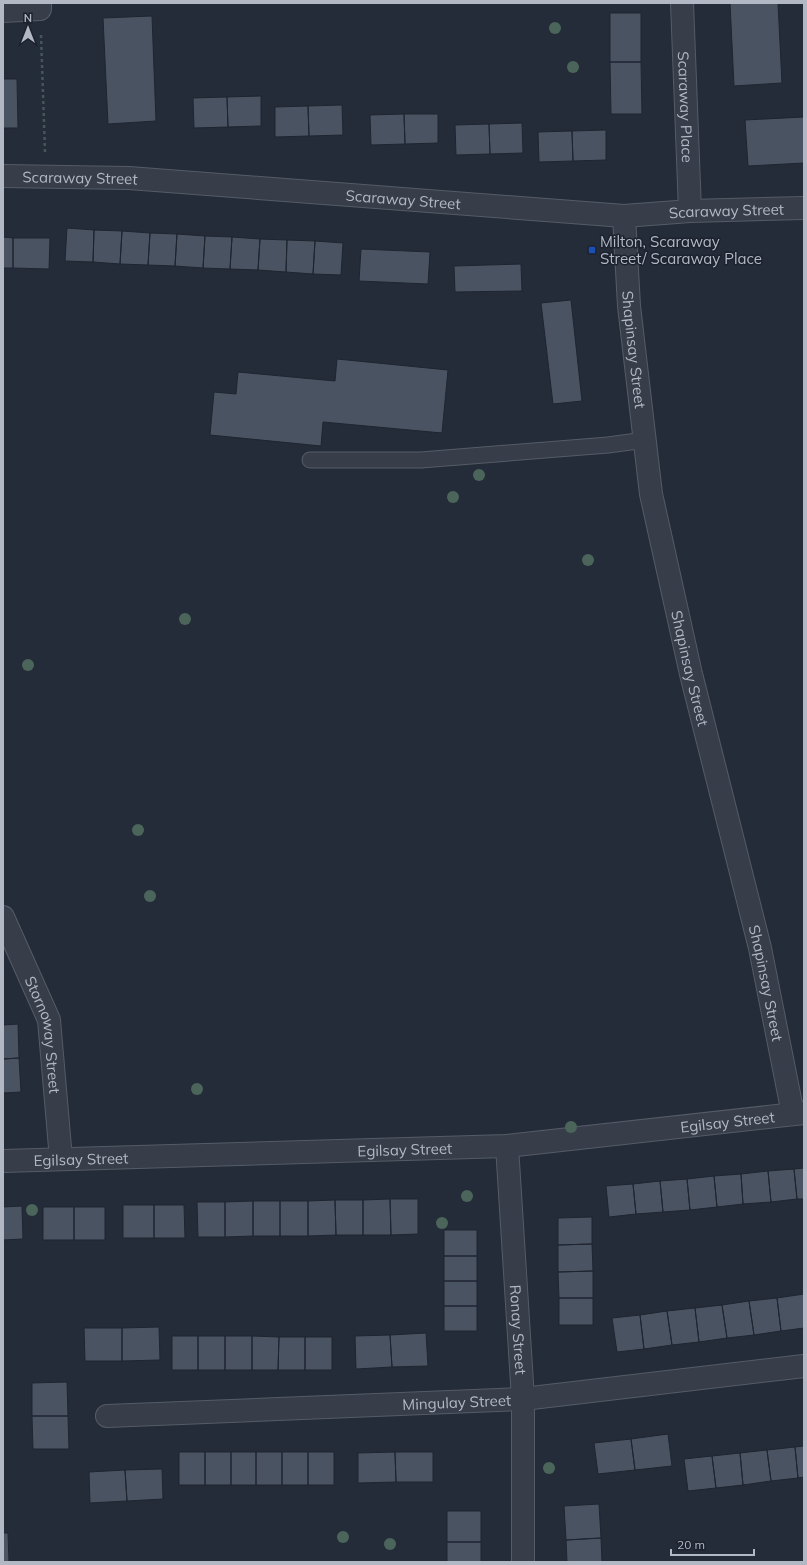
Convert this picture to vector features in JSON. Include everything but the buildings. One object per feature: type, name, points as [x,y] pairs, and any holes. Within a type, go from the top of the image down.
[{"type":"street","name":"Scaraway Place","points":[[682,3],[690,211]]},
{"type":"street","points":[[3,11],[40,6]]},
{"type":"street","name":"Scaraway Street","points":[[3,176],[136,178],[624,216],[690,211],[804,208]]},
{"type":"street","name":"Shapinsay Street","points":[[624,216],[629,306],[651,494],[691,674],[760,948],[798,1114]]},
{"type":"street","name":"Stornoway Street","points":[[3,917],[49,1020],[61,1159]]},
{"type":"street","name":"Egilsay Street","points":[[3,1161],[507,1146],[798,1114]]},
{"type":"street","name":"Ronay Street","points":[[507,1146],[523,1399],[523,1562]]},
{"type":"street","name":"Mingulay Street","points":[[107,1416],[523,1399],[804,1366]]},
{"type":"lane","points":[[310,460],[421,460],[608,445],[645,440]]},
{"type":"path","points":[[40,6],[46,176]]},
{"type":"place","name":"Milton, Scaraway Street/ Scaraway Place","points":[[592,250]]}]
